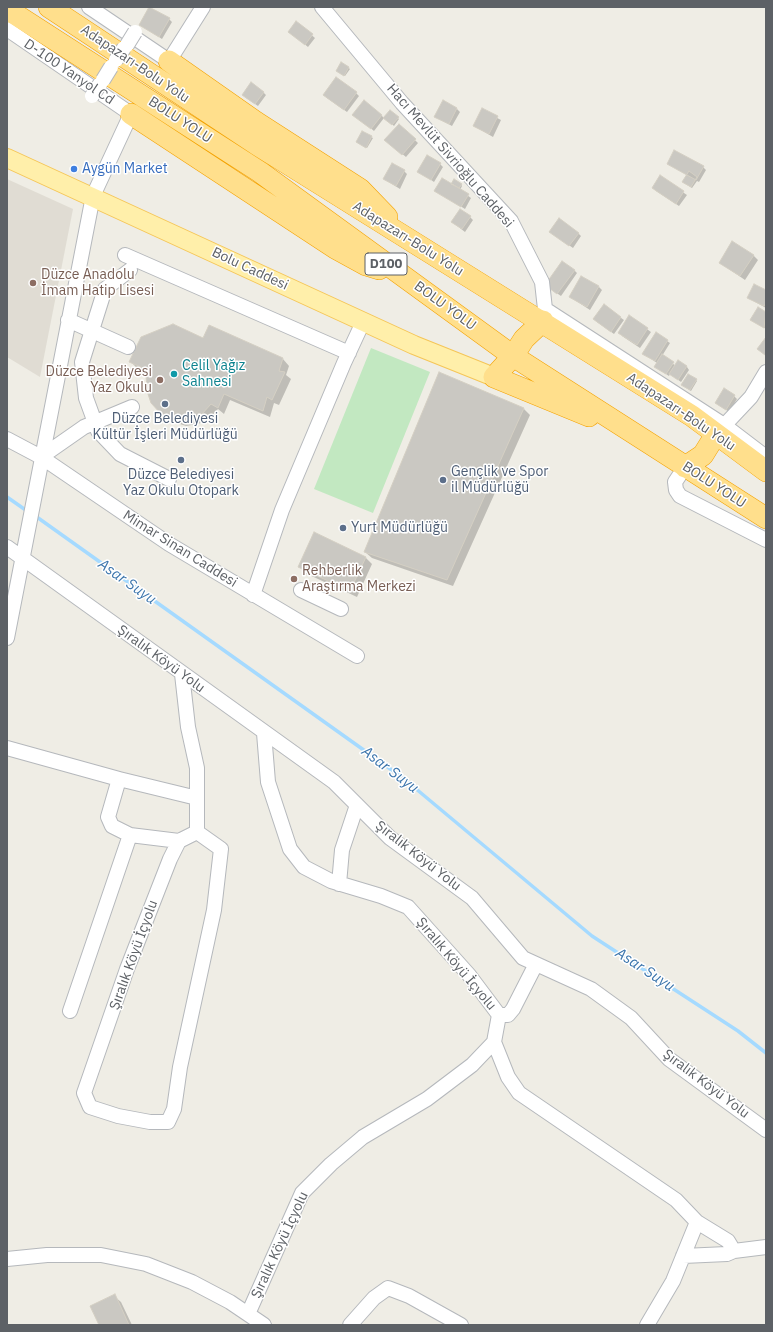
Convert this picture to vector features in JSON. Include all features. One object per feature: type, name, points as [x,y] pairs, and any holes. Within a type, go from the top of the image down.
[{"type":"highway","name":"Adapazarı-Bolu Yolu","points":[[49,7],[124,49],[256,144],[405,237],[544,315],[692,416],[720,429],[766,471]]},
{"type":"highway","name":"BOLU YOLU","points":[[7,9],[260,172],[513,356],[766,518]]},
{"type":"highway","points":[[169,60],[256,122],[360,189],[405,237]]},
{"type":"highway","points":[[131,114],[335,248],[366,265],[403,276]]},
{"type":"highway","points":[[544,315],[524,339],[513,356],[494,377],[639,437]]},
{"type":"highway","points":[[685,467],[703,455],[720,429]]},
{"type":"main road","name":"Bolu Caddesi","points":[[7,158],[93,196],[414,345],[494,377]]},
{"type":"street","points":[[89,7],[169,60],[203,7]]},
{"type":"street","name":"Hacı Mevlüt Sivrioğlu Caddesi","points":[[322,7],[402,103],[511,221],[542,282],[544,315]]},
{"type":"street","name":"D-100 Yanyol Cd","points":[[7,29],[131,114]]},
{"type":"street","points":[[92,96],[135,32]]},
{"type":"street","points":[[7,638],[93,196],[131,114]]},
{"type":"street","points":[[125,255],[349,353]]},
{"type":"street","points":[[130,270],[105,289],[82,362],[86,398],[98,431],[120,454],[169,479]]},
{"type":"street","points":[[68,320],[128,347]]},
{"type":"street","points":[[253,595],[282,510],[363,322]]},
{"type":"street","points":[[766,372],[751,397],[720,429],[766,457]]},
{"type":"street","points":[[41,457],[84,427],[132,407]]},
{"type":"street","name":"Mimar Sinan Caddesi","points":[[7,439],[41,457],[169,544],[356,656]]},
{"type":"street","points":[[685,467],[675,482],[676,490],[680,496],[766,540]]},
{"type":"street","name":"Şıralık Köyü Yolu","points":[[7,547],[334,782],[390,838],[472,898],[523,958],[591,989],[631,1018],[669,1059],[766,1130]]},
{"type":"street","points":[[301,590],[341,609]]},
{"type":"street","points":[[119,780],[108,817],[112,826],[130,836],[179,841],[197,832],[197,768],[188,727],[182,674]]},
{"type":"street","name":"Şıralık Köyü İçyolu","points":[[248,1314],[302,1193],[330,1164],[363,1136],[427,1099],[472,1064],[494,1042],[499,1016],[469,975],[408,906],[381,896],[330,881],[304,867],[290,849],[268,782],[264,733]]},
{"type":"street","points":[[7,748],[119,780],[197,798]]},
{"type":"street","points":[[339,884],[342,850],[357,805]]},
{"type":"street","name":"Şıralık Köyü İçyolu","points":[[179,841],[170,859],[127,969],[84,1093],[90,1106],[118,1116],[150,1122],[168,1122],[174,1109],[180,1067],[214,910],[221,849],[197,832]]},
{"type":"street","points":[[70,1011],[130,836]]},
{"type":"street","points":[[499,1016],[508,1015],[513,1009],[536,964]]},
{"type":"street","points":[[494,1042],[508,1077],[519,1093],[676,1200],[697,1222],[728,1241],[734,1251]]},
{"type":"street","points":[[647,1325],[673,1281],[697,1222]]},
{"type":"street","points":[[683,1256],[727,1254],[734,1251],[766,1246]]},
{"type":"street","name":"Şıralık Köyü İçyolu","points":[[7,1259],[47,1255],[101,1255],[146,1264],[192,1282],[248,1314],[264,1325]]},
{"type":"street","points":[[350,1325],[374,1298],[388,1288],[409,1296],[461,1325]]},
{"type":"shaded area","name":"Düzce Anadolu İmam Hatip Lisesi","points":[[7,179],[73,209],[40,377],[7,357]]},
{"type":"green space","points":[[371,348],[430,372],[373,513],[314,489]]},
{"type":"building","points":[[149,7],[170,18],[159,37],[139,25]]},
{"type":"building","points":[[296,21],[313,34],[305,45],[288,32]]},
{"type":"building","points":[[341,62],[349,67],[344,76],[336,71]]},
{"type":"building","points":[[336,77],[357,92],[344,110],[323,95]]},
{"type":"building","points":[[251,82],[264,92],[255,104],[242,95]]},
{"type":"building","points":[[364,100],[382,115],[371,129],[352,115]]},
{"type":"building","points":[[443,100],[457,108],[449,124],[434,117]]},
{"type":"building","points":[[482,108],[498,116],[489,134],[473,126]]},
{"type":"building","points":[[390,110],[399,117],[392,125],[383,118]]},
{"type":"building","points":[[399,124],[416,139],[402,155],[384,140]]},
{"type":"building","points":[[362,131],[372,136],[366,148],[356,142]]},
{"type":"building","points":[[674,150],[704,166],[696,180],[667,164]]},
{"type":"building","points":[[427,155],[441,163],[431,180],[417,172]]},
{"type":"building","points":[[392,163],[405,170],[396,186],[383,179]]},
{"type":"building","points":[[689,171],[697,177],[691,187],[682,182]]},
{"type":"building","points":[[660,175],[684,191],[676,204],[652,188]]},
{"type":"building","points":[[442,178],[469,194],[461,207],[434,191]]},
{"type":"building","points":[[454,179],[462,184],[459,188],[451,184]]},
{"type":"building","points":[[460,209],[471,216],[462,229],[451,222]]},
{"type":"building","points":[[559,218],[579,233],[569,246],[549,232]]},
{"type":"building","points":[[732,241],[754,255],[740,276],[719,263]]},
{"type":"building","points":[[562,261],[575,270],[557,294],[545,285]]},
{"type":"building","points":[[581,276],[599,286],[587,307],[569,297]]},
{"type":"building","points":[[754,284],[766,290],[766,303],[764,306],[747,298]]},
{"type":"building","points":[[604,304],[621,317],[611,332],[593,319]]},
{"type":"building","points":[[758,307],[766,312],[764,328],[750,320]]},
{"type":"building","points":[[629,315],[648,328],[637,345],[618,333]]},
{"type":"building","points":[[173,324],[203,338],[209,325],[283,358],[279,371],[285,372],[272,400],[267,397],[263,411],[224,394],[218,408],[211,404],[202,414],[192,418],[179,420],[161,414],[151,403],[148,394],[146,377],[148,370],[129,362],[141,337]]},
{"type":"building","points":[[656,332],[668,340],[655,361],[642,354]]},
{"type":"building","points":[[766,337],[766,353],[765,355],[757,349]]},
{"type":"building","points":[[662,354],[674,362],[666,374],[654,367]]},
{"type":"building","points":[[678,360],[687,366],[678,380],[669,374]]},
{"type":"building","name":"Gençlik ve Spor il Müdürlüğü","points":[[439,372],[524,408],[447,580],[364,552]]},
{"type":"building","points":[[688,374],[697,379],[690,390],[681,385]]},
{"type":"building","points":[[724,388],[735,395],[726,410],[715,403]]},
{"type":"building","name":"Rehberlik Araştırma Merkezi","points":[[314,532],[366,557],[350,591],[298,567]]},
{"type":"building","points":[[115,1294],[129,1325],[99,1325],[90,1306]]},
{"type":"waterway","name":"Asar Suyu","points":[[7,497],[27,511]]},
{"type":"waterway","name":"Asar Suyu","points":[[34,515],[403,778],[592,936],[738,1031],[766,1053]]},
{"type":"place","name":"Aygün Market","points":[[74,169]]},
{"type":"place","name":"Düzce Anadolu İmam Hatip Lisesi","points":[[33,283]]},
{"type":"place","name":"Celil Yağız Sahnesi","points":[[174,374]]},
{"type":"place","name":"Düzce Belediyesi Yaz Okulu","points":[[160,380]]},
{"type":"place","name":"Düzce Belediyesi Kültür İşleri Müdürlüğü","points":[[165,404]]},
{"type":"place","name":"Düzce Belediyesi Yaz Okulu Otopark","points":[[181,460]]},
{"type":"place","name":"Gençlik ve Spor il Müdürlüğü","points":[[443,480]]},
{"type":"place","name":"Yurt Müdürlüğü","points":[[343,528]]},
{"type":"place","name":"Rehberlik Araştırma Merkezi","points":[[294,579]]}]
